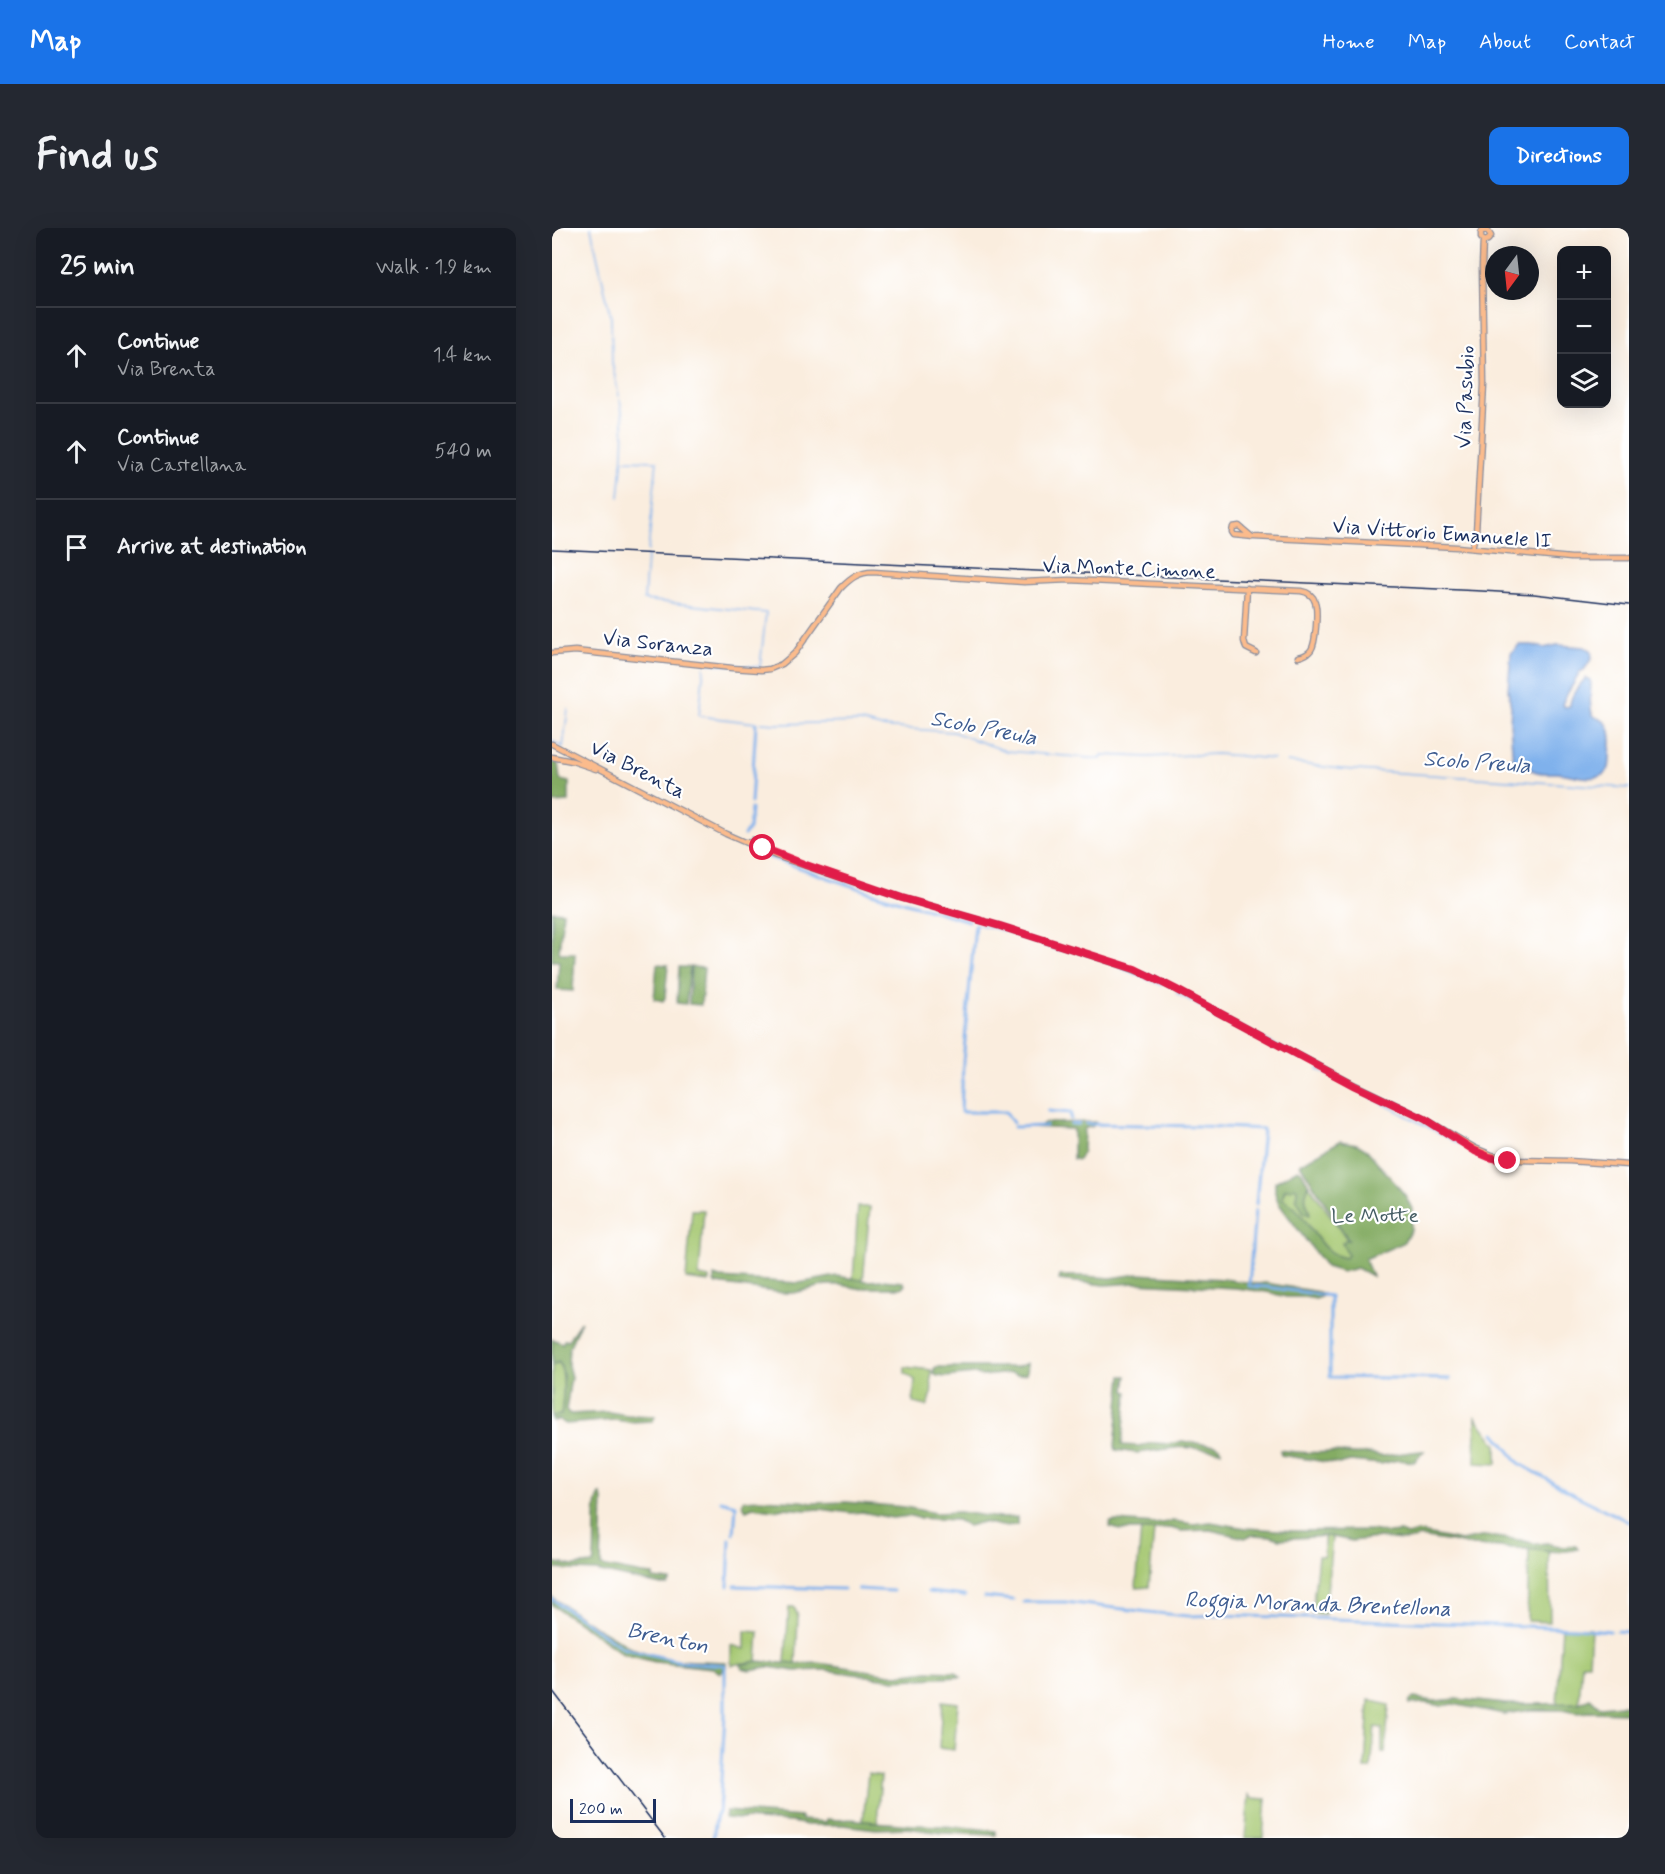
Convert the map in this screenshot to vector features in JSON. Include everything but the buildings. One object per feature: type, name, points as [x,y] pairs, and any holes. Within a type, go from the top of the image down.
[{"type":"main road","name":"Via Pasubio","points":[[1472,549],[1476,532],[1484,385],[1484,242],[1480,235],[1485,229],[1490,232],[1491,236],[1484,242]]},
{"type":"main road","name":"Via Vittorio Emanuele II","points":[[1241,532],[1252,537],[1472,549],[1571,558],[1629,558]]},
{"type":"main road","name":"Via Monte Cimone","points":[[760,670],[776,667],[788,660],[848,580],[860,573],[873,572],[1024,582],[1069,580],[1301,591],[1309,593],[1317,607],[1313,645],[1307,654],[1298,657]]},
{"type":"main road","points":[[1247,588],[1244,641],[1246,648],[1256,653]]},
{"type":"main road","name":"Via Soranza","points":[[552,653],[575,651],[760,670]]},
{"type":"main road","name":"Via Brenta","points":[[552,744],[709,824],[751,844],[806,865]]},
{"type":"main road","points":[[552,757],[583,764],[615,777]]},
{"type":"main road","name":"Via Brenta","points":[[709,824],[726,834],[777,854],[902,898],[1135,969],[1303,1056],[1355,1086],[1425,1119],[1452,1136]]},
{"type":"main road","points":[[1452,1136],[1473,1151],[1508,1161],[1569,1161],[1629,1165]]},
{"type":"main road","points":[[1452,1136],[1493,1155]]},
{"type":"main road","points":[[1473,1151],[1516,1160]]},
{"type":"green space","points":[[552,762],[558,763],[560,780],[569,782],[569,802],[552,803]]},
{"type":"green space","points":[[552,911],[563,912],[559,953],[575,953],[573,991],[557,990],[559,961],[552,961]]},
{"type":"green space","points":[[657,964],[668,965],[663,1001],[654,999]]},
{"type":"green space","points":[[679,967],[690,967],[686,1004],[677,1003]]},
{"type":"green space","points":[[691,967],[704,968],[701,1005],[689,1004]]},
{"type":"green space","points":[[1095,1122],[1093,1126],[1084,1130],[1083,1151],[1078,1160],[1073,1159],[1073,1129],[1029,1127],[1039,1127],[1044,1123]]},
{"type":"green space","name":"Le Motte","points":[[1340,1141],[1357,1144],[1367,1150],[1405,1195],[1412,1209],[1411,1230],[1403,1243],[1365,1259],[1372,1276],[1357,1268],[1342,1272],[1326,1267],[1279,1204],[1275,1193],[1275,1182],[1298,1169],[1302,1172],[1309,1185],[1305,1197],[1310,1215],[1304,1213],[1296,1198],[1297,1189],[1294,1187],[1285,1189],[1282,1198],[1297,1210],[1323,1246],[1337,1256],[1346,1258],[1348,1255],[1342,1243],[1347,1239],[1349,1241],[1300,1164]]},
{"type":"green space","name":"Le Motte","points":[[1309,1185],[1347,1239],[1342,1243],[1348,1255],[1346,1258],[1337,1256],[1323,1246],[1303,1217],[1282,1198],[1285,1189],[1294,1187],[1298,1189],[1296,1198],[1304,1213],[1310,1215],[1305,1198]]},
{"type":"green space","points":[[858,1207],[870,1207],[863,1281],[853,1279]]},
{"type":"green space","points":[[692,1210],[704,1210],[699,1276],[709,1278],[709,1282],[686,1279]]},
{"type":"green space","points":[[1138,1274],[1265,1283],[1319,1292],[1324,1295],[1316,1299],[1286,1297],[1235,1288],[1135,1283],[1105,1285],[1059,1280],[1060,1276],[1111,1278]]},
{"type":"green space","points":[[714,1276],[799,1283],[837,1276],[868,1281],[903,1282],[905,1285],[901,1288],[862,1289],[827,1285],[794,1293],[783,1293],[716,1284]]},
{"type":"green space","points":[[581,1321],[569,1348],[568,1365],[571,1377],[566,1410],[570,1414],[609,1412],[655,1416],[653,1421],[615,1420],[566,1424],[559,1420],[552,1421],[552,1416],[561,1415],[563,1374],[559,1362],[552,1365],[552,1339],[563,1343],[564,1340],[568,1340]]},
{"type":"green space","points":[[559,1362],[563,1381],[561,1415],[552,1416],[552,1365]]},
{"type":"green space","points":[[1028,1363],[1027,1373],[1018,1375],[1011,1373],[982,1376],[974,1374],[946,1377],[933,1373],[936,1367],[1017,1367]]},
{"type":"green space","points":[[905,1367],[931,1370],[931,1393],[927,1406],[913,1403],[915,1380],[905,1373]]},
{"type":"green space","points":[[1122,1376],[1127,1376],[1125,1391],[1128,1392],[1122,1445],[1170,1444],[1182,1441],[1217,1446],[1221,1451],[1182,1447],[1137,1453],[1116,1450]]},
{"type":"green space","points":[[1476,1417],[1497,1445],[1497,1464],[1475,1463]]},
{"type":"green space","points":[[1280,1450],[1382,1456],[1424,1451],[1414,1462],[1398,1460],[1381,1464],[1350,1461],[1339,1464],[1281,1455]]},
{"type":"green space","points":[[601,1494],[603,1499],[601,1566],[653,1575],[653,1579],[671,1581],[668,1585],[596,1571],[552,1569],[552,1562],[574,1566],[593,1564],[596,1506]]},
{"type":"green space","points":[[744,1500],[812,1503],[846,1502],[905,1507],[935,1513],[959,1512],[1000,1518],[1017,1517],[1017,1525],[1001,1526],[983,1522],[968,1526],[957,1520],[911,1516],[892,1518],[862,1512],[820,1509],[783,1508],[774,1510],[753,1507],[746,1510],[742,1504]]},
{"type":"green space","points":[[1174,1521],[1193,1524],[1211,1522],[1246,1528],[1294,1531],[1371,1530],[1388,1533],[1400,1532],[1407,1535],[1417,1532],[1461,1541],[1486,1536],[1564,1547],[1575,1545],[1578,1549],[1552,1551],[1485,1547],[1419,1537],[1405,1540],[1377,1538],[1352,1541],[1328,1536],[1280,1539],[1253,1535],[1245,1538],[1210,1530],[1181,1531],[1170,1528],[1120,1530],[1109,1527],[1110,1522],[1155,1524]]},
{"type":"green space","points":[[1141,1529],[1154,1530],[1149,1587],[1136,1588]]},
{"type":"green space","points":[[1324,1537],[1332,1537],[1325,1614],[1312,1613],[1318,1556],[1324,1556]]},
{"type":"green space","points":[[1529,1548],[1549,1551],[1550,1622],[1527,1621]]},
{"type":"green space","points":[[552,1597],[631,1648],[670,1660],[726,1662],[726,1667],[720,1673],[713,1668],[655,1662],[623,1654],[552,1605]]},
{"type":"green space","points":[[789,1607],[794,1607],[798,1616],[796,1664],[785,1663]]},
{"type":"green space","points":[[1562,1627],[1591,1628],[1589,1663],[1582,1663],[1579,1703],[1557,1704]]},
{"type":"green space","points":[[745,1631],[759,1632],[757,1661],[731,1665],[731,1645],[745,1649]]},
{"type":"green space","points":[[757,1661],[819,1663],[897,1675],[928,1671],[956,1672],[961,1677],[895,1680],[826,1670],[795,1671],[768,1667],[750,1670],[740,1665]]},
{"type":"green space","points":[[1414,1698],[1434,1701],[1457,1699],[1506,1704],[1534,1704],[1579,1703],[1590,1698],[1600,1707],[1629,1706],[1629,1713],[1531,1710],[1504,1714],[1453,1704],[1441,1706],[1426,1703],[1409,1704]]},
{"type":"green space","points":[[1369,1700],[1389,1705],[1385,1753],[1382,1753],[1382,1728],[1375,1727],[1371,1769],[1365,1769]]},
{"type":"green space","points":[[942,1701],[958,1703],[954,1750],[939,1748]]},
{"type":"green space","points":[[868,1773],[881,1776],[877,1823],[863,1821]]},
{"type":"green space","points":[[1249,1795],[1251,1798],[1266,1799],[1263,1838],[1245,1838]]},
{"type":"green space","points":[[726,1811],[801,1817],[802,1820],[826,1822],[827,1819],[852,1819],[979,1829],[996,1831],[996,1835],[943,1833],[907,1828],[876,1829],[843,1825],[807,1825],[725,1818]]},
{"type":"water","points":[[1519,645],[1544,648],[1557,645],[1584,647],[1591,650],[1592,658],[1584,670],[1579,672],[1562,705],[1570,706],[1573,695],[1580,684],[1586,678],[1591,680],[1592,714],[1605,722],[1610,732],[1610,765],[1605,773],[1585,777],[1543,773],[1513,764],[1511,707],[1508,690],[1511,653]]},
{"type":"waterway","points":[[591,228],[611,318],[612,363],[619,396]]},
{"type":"waterway","points":[[619,497],[624,436],[620,400]]},
{"type":"waterway","points":[[623,460],[657,461],[648,551]]},
{"type":"waterway","points":[[647,556],[644,600],[766,613],[760,667],[704,663]]},
{"type":"waterway","points":[[704,667],[699,716],[756,723]]},
{"type":"waterway","points":[[552,741],[563,747],[568,709]]},
{"type":"waterway","name":"Scolo Preula","points":[[761,723],[861,722],[881,727],[953,732],[1006,751],[1101,759],[1102,755],[1147,757],[1217,754],[1274,759]]},
{"type":"waterway","points":[[751,803],[756,723]]},
{"type":"waterway","name":"Scolo Preula","points":[[1287,762],[1340,769],[1629,788]]},
{"type":"waterway","points":[[744,835],[749,829],[751,809]]},
{"type":"waterway","points":[[763,855],[872,893],[969,921]]},
{"type":"waterway","points":[[975,924],[1005,931],[1059,951]]},
{"type":"waterway","points":[[975,924],[961,1112],[1006,1112],[1013,1123]]},
{"type":"waterway","points":[[1121,968],[1162,985]]},
{"type":"waterway","points":[[1176,993],[1301,1059]]},
{"type":"waterway","points":[[1318,1069],[1460,1144]]},
{"type":"waterway","points":[[1048,1111],[1071,1113],[1071,1119]]},
{"type":"waterway","points":[[1071,1124],[1079,1124]]},
{"type":"waterway","points":[[1086,1124],[1263,1129],[1256,1204]]},
{"type":"waterway","points":[[1014,1127],[1046,1126]]},
{"type":"waterway","points":[[1604,1167],[1629,1167]]},
{"type":"waterway","points":[[1255,1210],[1249,1286],[1330,1296],[1330,1377],[1450,1379]]},
{"type":"waterway","points":[[1495,1433],[1519,1463],[1629,1522]]},
{"type":"waterway","name":"Roggia Moranda Brentellona","points":[[721,1501],[736,1505],[734,1534]]},
{"type":"waterway","name":"Roggia Moranda Brentellona","points":[[728,1586],[730,1539]]},
{"type":"waterway","name":"Roggia Moranda Brentellona","points":[[735,1586],[844,1589]]},
{"type":"waterway","name":"Roggia Moranda Brentellona","points":[[858,1589],[893,1591]]},
{"type":"waterway","name":"Roggia Moranda Brentellona","points":[[928,1592],[965,1596]]},
{"type":"waterway","name":"Roggia Moranda Brentellona","points":[[984,1597],[1013,1600]]},
{"type":"waterway","name":"Brenton","points":[[552,1599],[623,1648],[682,1662],[725,1665],[725,1715],[719,1812],[713,1838]]},
{"type":"waterway","name":"Roggia Moranda Brentellona","points":[[1024,1602],[1065,1602],[1188,1616],[1223,1615],[1610,1631]]},
{"type":"waterway","name":"Roggia Moranda Brentellona","points":[[1617,1631],[1629,1632]]},
{"type":"railway","points":[[552,549],[1482,591],[1534,594],[1629,605]]},
{"type":"railway","points":[[552,1690],[665,1838]]},
{"type":"route","points":[[763,848],[902,898],[1135,969],[1303,1056],[1355,1086],[1425,1119],[1475,1151],[1508,1161]]}]
